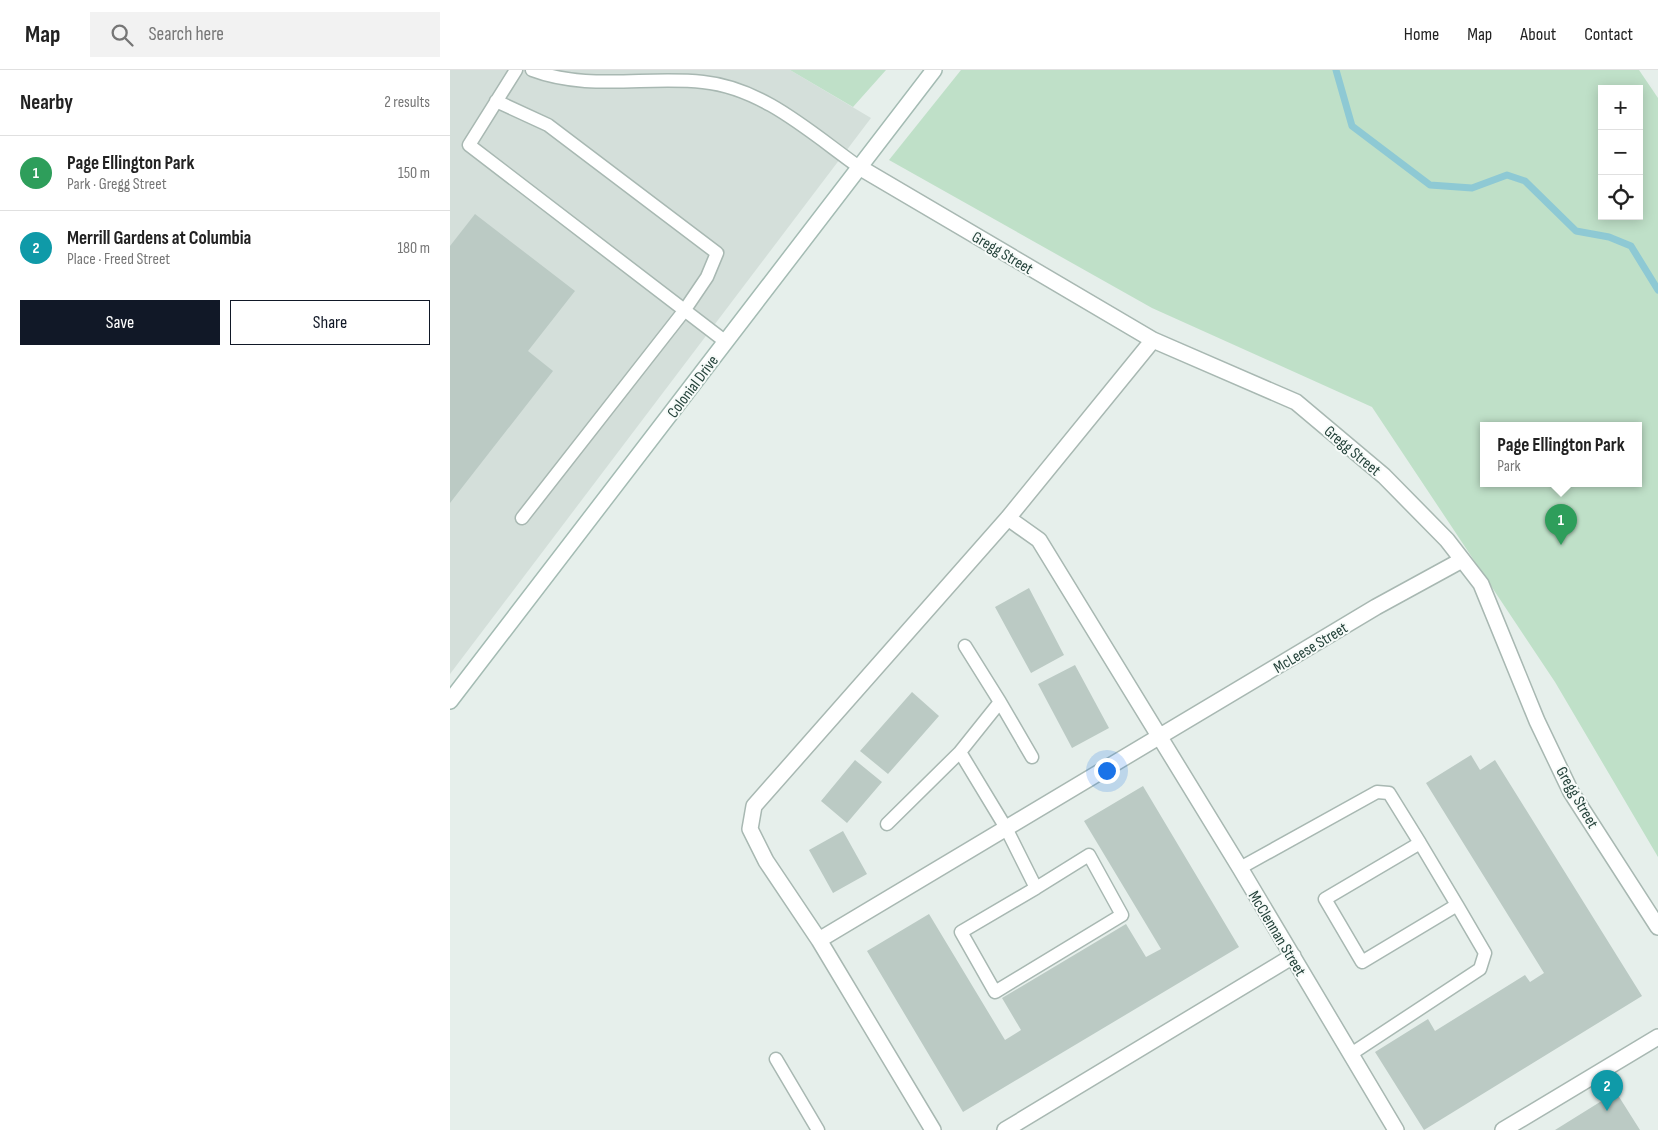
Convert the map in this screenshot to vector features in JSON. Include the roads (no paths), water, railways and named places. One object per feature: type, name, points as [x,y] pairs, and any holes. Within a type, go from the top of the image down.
[{"type":"street","name":"Colonial Drive","points":[[453,691],[726,342],[934,70]]},
{"type":"street","name":"Gregg Street","points":[[859,167],[1152,340],[1296,402],[1384,476],[1447,540],[1481,584],[1537,721],[1572,792],[1658,926]]},
{"type":"street","points":[[933,1130],[819,940],[766,861],[750,829],[754,806],[1008,518],[1152,340]]},
{"type":"street","name":"McClennan Street","points":[[1008,518],[1038,540],[1160,736],[1396,1130]]},
{"type":"street","name":"McLeese Street","points":[[819,940],[1376,607],[1462,560]]},
{"type":"street","points":[[1004,1130],[1292,956]]},
{"type":"street","points":[[1503,1130],[1658,1037]]},
{"type":"lane","points":[[516,70],[469,144],[684,312],[726,342]]},
{"type":"lane","points":[[532,70],[580,81],[704,82],[728,87],[748,93],[768,103],[859,167]]},
{"type":"lane","points":[[496,101],[548,125],[717,253],[706,277],[684,312],[522,518]]},
{"type":"lane","points":[[965,646],[1032,757]]},
{"type":"lane","points":[[888,824],[960,752],[1000,702]]},
{"type":"lane","points":[[960,752],[1006,828],[1036,888]]},
{"type":"lane","points":[[1240,868],[1377,792],[1389,794],[1420,843],[1485,952],[1480,969],[1351,1054]]},
{"type":"lane","points":[[1420,843],[1325,899],[1362,962],[1457,905]]},
{"type":"lane","points":[[1089,855],[1122,915],[995,992],[961,932],[1036,888],[1089,855]]},
{"type":"lane","points":[[776,1059],[818,1130]]},
{"type":"waterway","points":[[1336,70],[1352,126],[1430,185],[1472,188],[1507,175],[1525,181],[1576,231],[1609,237],[1631,246],[1658,290]]},
{"type":"place","name":"Page Ellington Park","points":[[1561,545]]},
{"type":"place","name":"Merrill Gardens at Columbia","points":[[1607,1111]]}]
